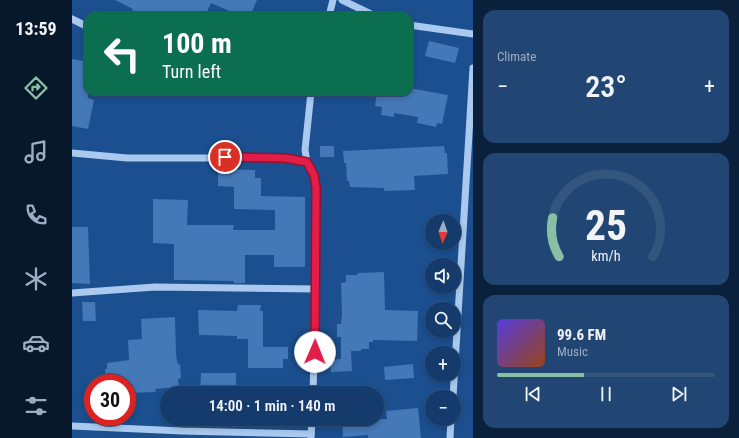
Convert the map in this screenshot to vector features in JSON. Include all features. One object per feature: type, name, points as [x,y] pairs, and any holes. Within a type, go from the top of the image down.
[{"type":"street","points":[[330,12],[333,0]]},
{"type":"street","points":[[342,0],[367,12]]},
{"type":"street","points":[[72,19],[84,25]]},
{"type":"street","points":[[413,26],[473,34]]},
{"type":"street","points":[[453,390],[473,68]]},
{"type":"street","points":[[311,96],[305,150],[307,162],[314,175],[316,187],[316,289],[313,386]]},
{"type":"street","points":[[72,153],[127,158],[285,158],[307,162]]},
{"type":"street","points":[[72,293],[155,287],[316,289]]},
{"type":"street","points":[[72,426],[311,436],[312,426]]},
{"type":"street","points":[[450,438],[451,426]]},
{"type":"building","points":[[115,0],[257,0],[252,12],[232,12],[211,3],[207,12],[131,12],[133,9]]},
{"type":"building","points":[[429,41],[459,48],[455,63],[425,56]]},
{"type":"building","points":[[72,59],[84,61],[84,96],[88,96],[88,98],[94,100],[88,129],[72,126]]},
{"type":"building","points":[[413,89],[448,95],[442,124],[437,123],[436,127],[417,123],[418,117],[394,113],[394,117],[381,115],[382,107],[375,106],[376,96],[413,96]]},
{"type":"building","points":[[320,146],[334,146],[334,157],[320,157]]},
{"type":"building","points":[[444,146],[445,153],[447,153],[448,174],[414,176],[415,190],[384,191],[384,188],[350,187],[349,181],[347,181],[346,163],[344,163],[343,151]]},
{"type":"building","points":[[218,169],[255,170],[255,178],[261,178],[261,196],[305,197],[305,267],[274,267],[274,255],[245,255],[245,283],[234,283],[234,281],[174,280],[174,244],[153,243],[153,199],[188,200],[187,225],[234,225],[233,230],[275,230],[275,210],[234,209],[234,187],[218,186]]},
{"type":"building","points":[[72,227],[88,227],[90,284],[72,283]]},
{"type":"building","points":[[384,272],[385,310],[418,311],[417,341],[373,340],[373,342],[369,342],[369,349],[351,351],[352,371],[331,372],[330,360],[341,359],[341,337],[337,337],[337,324],[341,324],[342,314],[341,283],[346,282],[346,275]]},
{"type":"building","points":[[82,302],[95,302],[96,321],[83,321]]},
{"type":"building","points":[[238,305],[261,305],[260,311],[263,311],[263,347],[288,347],[288,359],[283,359],[283,368],[248,368],[248,339],[237,339],[237,336],[199,335],[198,310],[237,311]]},
{"type":"building","points":[[175,317],[176,355],[178,365],[180,364],[181,378],[178,379],[179,386],[160,386],[160,389],[155,389],[156,392],[136,393],[136,374],[105,374],[107,363],[129,360],[128,340],[142,339],[141,319]]},
{"type":"building","points":[[413,364],[414,378],[385,380],[384,367]]},
{"type":"building","points":[[201,373],[236,373],[236,386],[200,386]]},
{"type":"building","points":[[418,408],[421,438],[368,438],[368,435],[343,437],[342,426],[384,426],[384,419],[387,419],[386,411]]},
{"type":"route","points":[[225,157],[285,158],[307,162],[314,175],[316,187],[315,352]]}]
